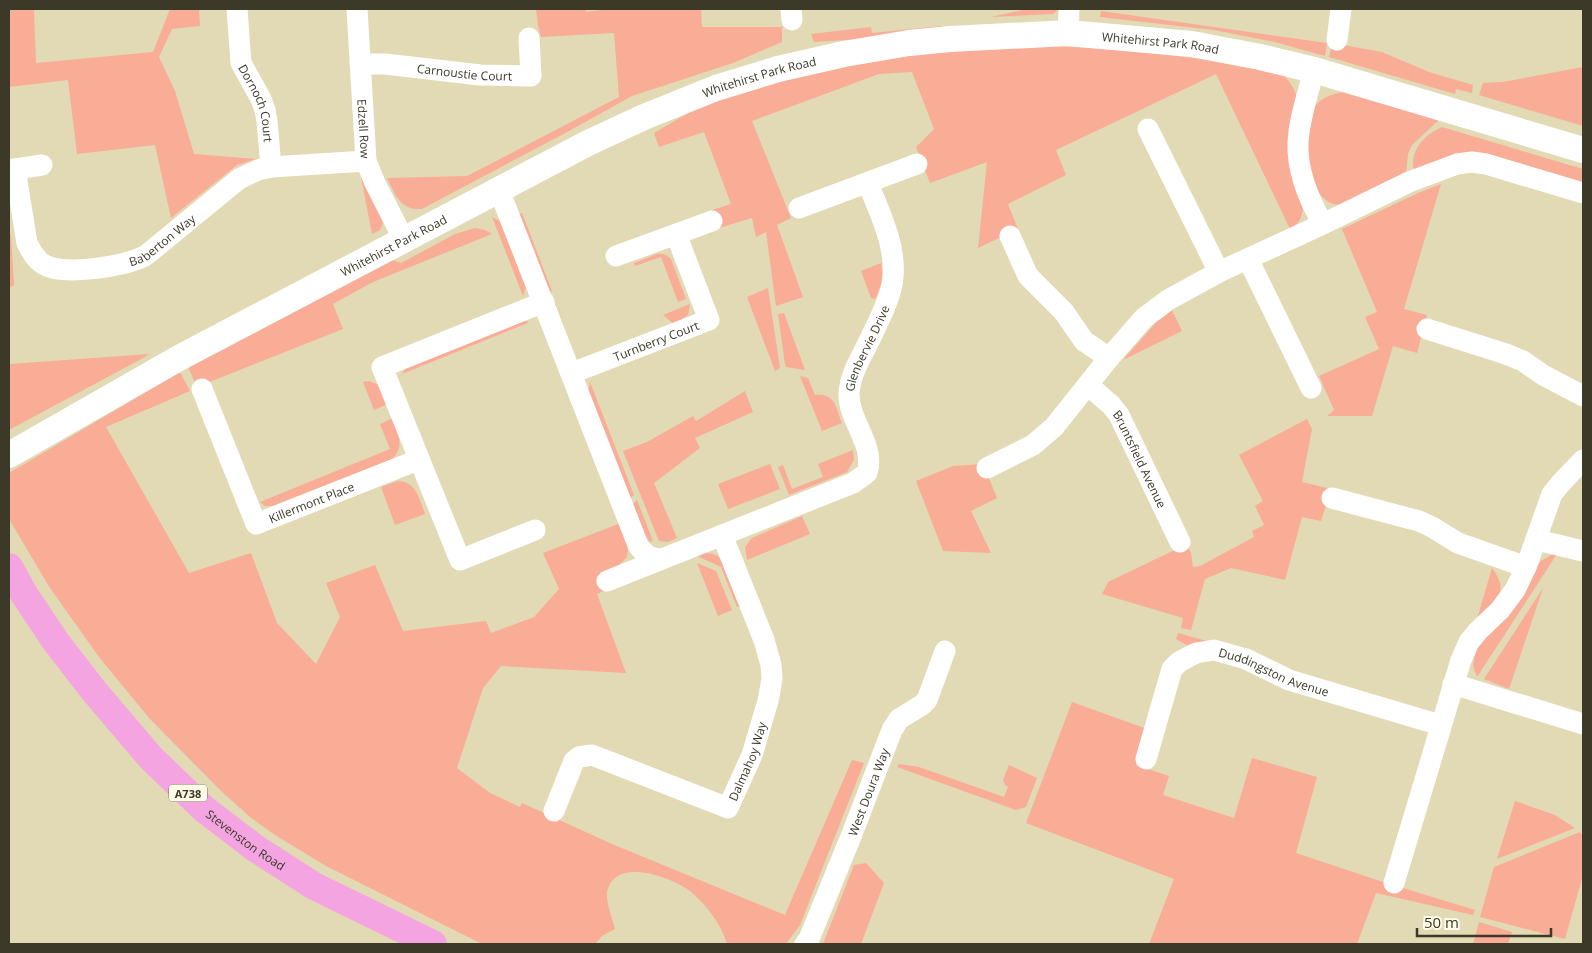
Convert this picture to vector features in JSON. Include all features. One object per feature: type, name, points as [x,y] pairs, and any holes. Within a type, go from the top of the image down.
[{"type":"highway","name":"Stevenston Road","points":[[9,567],[24,594],[56,642],[94,691],[151,758],[204,809],[255,848],[314,886],[433,944]]},
{"type":"street","name":"Dornoch Court","points":[[237,9],[241,63],[265,110],[271,167]]},
{"type":"street","name":"Edzell Row","points":[[357,9],[366,161],[374,183],[404,240]]},
{"type":"street","points":[[1337,40],[1340,9]]},
{"type":"street","name":"Whitehirst Park Road","points":[[9,455],[179,358],[588,143],[644,117],[716,88],[778,69],[844,54],[909,44],[997,36],[1069,21],[1260,57],[1314,70],[1583,150]]},
{"type":"street","name":"Carnoustie Court","points":[[360,64],[385,64],[480,75],[531,76],[529,38]]},
{"type":"street","points":[[1314,70],[1300,124],[1299,160],[1307,190],[1323,224]]},
{"type":"street","points":[[1148,130],[1219,272]]},
{"type":"street","name":"Baberton Way","points":[[42,165],[12,170],[27,243],[37,260],[42,264],[52,269],[67,271],[119,265],[145,256],[239,179],[258,170],[271,167],[366,161]]},
{"type":"street","points":[[988,468],[1033,445],[1054,427],[1109,358],[1144,318],[1168,300],[1219,272],[1409,182],[1457,164],[1472,162],[1486,164],[1583,193]]},
{"type":"street","points":[[799,208],[916,164]]},
{"type":"street","name":"Glenbervie Drive","points":[[607,581],[853,483],[867,473],[869,460],[867,451],[851,410],[849,393],[854,373],[888,297],[893,279],[894,264],[892,247],[868,182]]},
{"type":"street","points":[[499,190],[638,545],[645,555],[661,559]]},
{"type":"street","points":[[616,256],[712,221]]},
{"type":"street","name":"Turnberry Court","points":[[572,373],[709,320],[676,234]]},
{"type":"street","points":[[1010,236],[1028,276],[1064,312],[1084,340],[1109,358]]},
{"type":"street","points":[[1248,259],[1311,388]]},
{"type":"street","points":[[536,530],[460,560],[382,367],[544,302]]},
{"type":"street","points":[[1427,329],[1523,361],[1543,375],[1583,396]]},
{"type":"street","name":"Bruntsfield Avenue","points":[[1088,386],[1112,405],[1119,415],[1180,542]]},
{"type":"street","name":"Killermont Place","points":[[202,389],[256,524],[418,460]]},
{"type":"street","points":[[1394,883],[1440,725],[1469,642],[1500,610],[1515,590],[1537,540],[1552,494],[1583,460]]},
{"type":"street","points":[[1332,498],[1419,521],[1458,543],[1526,567]]},
{"type":"street","name":"Dalmahoy Way","points":[[554,810],[574,761],[578,757],[592,755],[728,808],[752,755],[768,701],[772,679],[771,665],[764,640],[722,535]]},
{"type":"street","points":[[1537,540],[1583,551]]},
{"type":"street","name":"Duddingston Avenue","points":[[1146,759],[1172,669],[1187,657],[1205,651],[1214,650],[1246,659],[1289,680],[1440,725]]},
{"type":"street","name":"West Doura Way","points":[[805,944],[809,939],[833,880],[892,730],[899,719],[927,700],[945,651]]},
{"type":"street","points":[[1453,684],[1583,724]]},
{"type":"shaded area","points":[[9,9],[34,9],[36,63],[153,52],[170,9],[199,9],[200,26],[172,29],[159,57],[175,91],[194,154],[257,159],[237,165],[171,218],[155,145],[77,154],[68,80],[9,87]]},
{"type":"shaded area","points":[[536,9],[586,9],[586,12],[609,9],[701,9],[702,27],[782,27],[782,42],[733,63],[632,96],[422,209],[415,209],[404,204],[396,196],[387,178],[467,176],[619,97],[614,33],[541,37]]},
{"type":"shaded area","points":[[1027,9],[1059,9],[1053,14],[991,17]]},
{"type":"shaded area","points":[[1101,11],[1327,43],[1325,56],[1275,42],[1214,30],[1100,17]]},
{"type":"shaded area","points":[[942,26],[942,29],[862,39],[814,42],[811,34],[871,27],[872,33]]},
{"type":"shaded area","points":[[1332,43],[1382,52],[1429,72],[1473,85],[1472,93],[1456,89],[1455,94],[1329,57]]},
{"type":"shaded area","points":[[1037,45],[1181,56],[1257,67],[1272,70],[1284,76],[1291,84],[1298,99],[1303,205],[1302,216],[1299,222],[1290,229],[1216,74],[1056,150],[1066,175],[1008,204],[1018,229],[978,248],[987,162],[930,183],[916,147],[934,129],[912,72],[879,74],[752,121],[791,218],[777,225],[803,297],[776,306],[766,232],[756,237],[752,218],[719,228],[712,210],[731,204],[704,132],[659,147],[654,133],[695,109],[737,93],[819,71],[876,60],[937,52]]},
{"type":"shaded area","points":[[1583,67],[1583,126],[1479,95],[1483,83],[1503,82]]},
{"type":"shaded area","points":[[1344,92],[1440,119],[1412,145],[1408,154],[1406,173],[1340,205],[1328,202],[1319,193],[1313,180],[1307,149],[1310,119],[1314,108],[1327,97]]},
{"type":"shaded area","points":[[1442,127],[1583,169],[1583,184],[1490,157],[1414,170],[1413,163],[1416,150],[1424,139]]},
{"type":"shaded area","points":[[361,177],[368,184],[383,223],[380,230],[372,234]]},
{"type":"shaded area","points":[[1441,184],[1404,309],[1427,315],[1417,353],[1393,346],[1372,416],[1327,416],[1334,410],[1319,376],[1379,349],[1365,317],[1377,312],[1342,229]]},
{"type":"shaded area","points":[[522,213],[552,291],[549,292],[519,214]]},
{"type":"shaded area","points":[[492,217],[500,221],[526,287],[523,296]]},
{"type":"shaded area","points":[[475,228],[492,234],[373,282],[333,304],[343,329],[197,387],[188,367],[390,259],[401,263],[455,234]]},
{"type":"shaded area","points":[[9,235],[11,235],[14,285],[9,288]]},
{"type":"shaded area","points":[[657,254],[668,256],[671,259],[686,299],[678,302],[661,257],[635,266],[634,263]]},
{"type":"shaded area","points":[[881,263],[881,282],[875,299],[871,298],[861,271]]},
{"type":"shaded area","points":[[768,288],[780,368],[775,371],[747,297]]},
{"type":"shaded area","points":[[690,304],[688,315],[674,324],[663,315]]},
{"type":"shaded area","points":[[1172,310],[1182,331],[1123,360],[1160,318]]},
{"type":"shaded area","points":[[784,313],[805,370],[786,367],[778,314]]},
{"type":"shaded area","points":[[524,320],[528,323],[402,374],[405,369]]},
{"type":"shaded area","points":[[149,354],[9,430],[9,362],[10,364]]},
{"type":"shaded area","points":[[180,372],[190,391],[106,427],[189,573],[251,553],[277,623],[316,664],[340,617],[326,583],[375,565],[403,631],[486,621],[491,633],[534,617],[559,589],[543,553],[621,523],[628,542],[627,557],[618,566],[606,590],[597,594],[626,673],[501,666],[483,688],[457,768],[490,793],[520,807],[522,803],[612,844],[785,915],[852,760],[864,763],[800,925],[786,944],[727,944],[721,929],[712,915],[690,891],[670,880],[632,872],[621,875],[612,881],[607,895],[615,929],[602,936],[595,944],[482,944],[326,866],[275,835],[250,817],[220,790],[149,718],[99,657],[50,588],[9,519],[9,473]]},
{"type":"shaded area","points":[[800,376],[808,378],[815,395],[827,396],[834,402],[842,423],[822,431]]},
{"type":"shaded area","points":[[369,381],[378,385],[388,404],[374,410],[363,382]]},
{"type":"shaded area","points":[[590,382],[634,495],[629,499],[588,392]]},
{"type":"shaded area","points":[[745,391],[753,412],[695,438],[700,448],[654,483],[677,538],[668,542],[659,541],[623,451],[647,442],[693,416],[696,421]]},
{"type":"shaded area","points":[[393,418],[399,445],[392,459],[273,506],[265,506],[260,502],[390,449],[380,424]]},
{"type":"shaded area","points":[[1307,419],[1312,429],[1302,482],[1331,489],[1321,521],[1302,517],[1285,580],[1231,568],[1205,579],[1191,630],[1181,628],[1183,618],[1102,594],[1108,582],[1187,544],[1191,553],[1193,567],[1200,566],[1254,537],[1252,531],[1264,525],[1255,506],[1263,501],[1239,455]]},
{"type":"shaded area","points":[[853,450],[854,460],[847,472],[789,495],[778,467],[783,465],[792,489],[823,477],[818,464]]},
{"type":"shaded area","points":[[770,464],[780,489],[728,509],[718,484]]},
{"type":"shaded area","points":[[983,464],[997,498],[971,511],[991,553],[943,551],[916,481],[953,466]]},
{"type":"shaded area","points":[[398,481],[409,484],[413,488],[419,497],[425,514],[395,525],[381,487]]},
{"type":"shaded area","points":[[637,500],[653,541],[650,542],[646,537],[632,505]]},
{"type":"shaded area","points":[[802,516],[810,534],[747,560],[745,547],[752,538]]},
{"type":"shaded area","points":[[700,553],[714,554],[724,564],[741,606],[737,607],[721,567],[695,555]]},
{"type":"shaded area","points":[[1553,554],[1557,554],[1477,677],[1473,666],[1476,648],[1541,561]]},
{"type":"shaded area","points":[[697,563],[716,571],[732,610],[718,616]]},
{"type":"shaded area","points":[[1492,568],[1498,577],[1500,591],[1495,601],[1477,619]]},
{"type":"shaded area","points":[[1543,588],[1509,689],[1484,679]]},
{"type":"shaded area","points":[[1178,633],[1210,642],[1190,647],[1176,639]]},
{"type":"shaded area","points":[[1072,702],[1147,729],[1136,765],[1169,776],[1163,795],[1234,818],[1252,758],[1317,777],[1296,853],[1475,910],[1473,915],[1376,893],[1357,944],[1149,944],[1174,879],[1026,823]]},
{"type":"shaded area","points":[[899,764],[919,767],[1004,797],[1008,787],[1003,780],[1009,765],[1037,778],[1026,807],[1016,810],[897,767]]},
{"type":"shaded area","points":[[1515,801],[1555,815],[1575,828],[1497,859]]},
{"type":"shaded area","points":[[1580,832],[1583,836],[1583,875],[1565,939],[1480,917],[1494,867]]},
{"type":"shaded area","points":[[866,863],[884,883],[861,944],[823,944],[854,865]]},
{"type":"shaded area","points":[[1479,922],[1512,932],[1508,944],[1473,944]]}]
